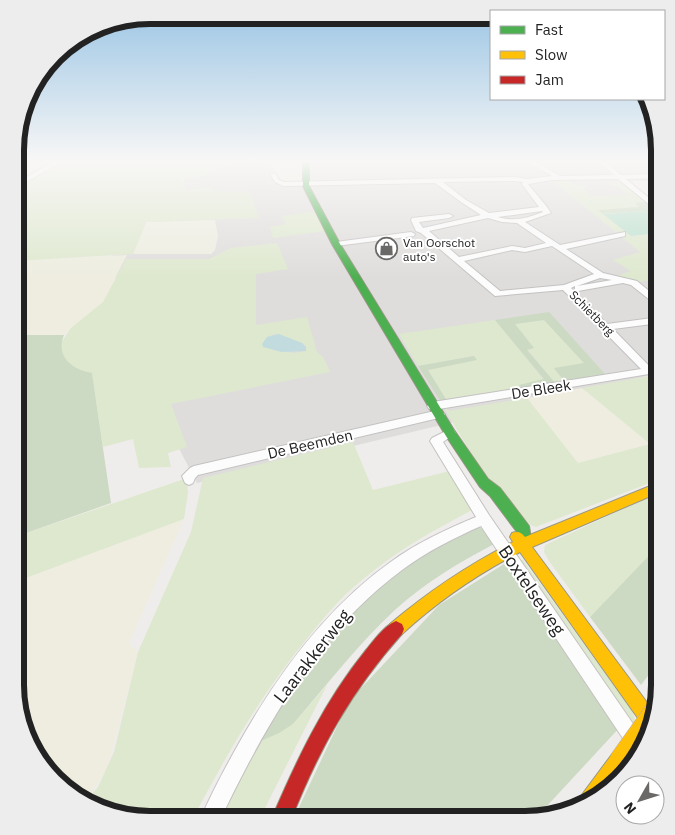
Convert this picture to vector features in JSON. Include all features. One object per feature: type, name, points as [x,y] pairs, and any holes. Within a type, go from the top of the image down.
[{"type":"main road","name":"Boxtelseweg","points":[[311,200],[450,433],[484,483],[483,491],[511,530],[525,545],[647,717]]},
{"type":"main road","points":[[285,811],[324,724],[352,682],[380,646],[421,607],[466,575],[507,553],[651,491]]},
{"type":"main road","points":[[600,786],[646,721]]},
{"type":"street","points":[[463,200],[486,216],[520,222],[600,275],[628,280],[651,298]]},
{"type":"street","points":[[520,222],[545,215],[547,212],[539,200]]},
{"type":"street","points":[[427,230],[486,216],[545,208]]},
{"type":"street","points":[[449,216],[414,221],[427,230],[456,260],[498,294],[628,280]]},
{"type":"street","points":[[436,217],[442,225]]},
{"type":"street","points":[[336,244],[410,234]]},
{"type":"street","points":[[456,260],[512,248],[525,250],[622,234]]},
{"type":"street","name":"Schietberg","points":[[600,275],[567,288],[649,371]]},
{"type":"street","points":[[607,328],[651,321]]},
{"type":"street","name":"De Bleek","points":[[436,410],[649,371]]},
{"type":"street","name":"De Beemden","points":[[189,480],[188,476],[194,471],[436,410]]},
{"type":"street","name":"Boxtelseweg","points":[[450,433],[436,441],[484,519],[637,743]]},
{"type":"street","name":"Laarakkerweg","points":[[215,811],[254,736],[278,696],[322,636],[342,614],[378,581],[435,541],[484,519]]},
{"type":"shaded area","points":[[162,200],[647,200],[651,203],[651,209],[599,209],[651,253],[651,375],[197,483],[125,345],[111,244]]},
{"type":"shaded area","points":[[215,220],[218,236],[215,250],[211,254],[133,254],[146,222]]},
{"type":"shaded area","points":[[127,255],[103,302],[64,335],[24,335],[24,261]]},
{"type":"shaded area","points":[[582,388],[650,444],[578,463],[527,398]]},
{"type":"shaded area","points":[[184,519],[129,643],[138,652],[107,769],[89,796],[73,785],[50,762],[33,734],[28,718],[24,686],[24,579]]},
{"type":"green space","points":[[24,200],[253,200],[259,218],[146,222],[133,254],[24,261]]},
{"type":"green space","points":[[576,200],[643,200],[645,202],[635,203],[639,207],[599,210],[631,236],[651,234],[651,280],[637,282],[617,276],[631,271],[613,260],[640,252]]},
{"type":"green space","points":[[645,202],[651,207],[651,216],[644,211],[603,214],[598,210],[639,207],[635,203]]},
{"type":"green space","points":[[315,211],[326,231],[273,238],[270,227],[286,224],[281,216]]},
{"type":"green space","points":[[644,211],[651,216],[651,234],[631,236],[603,214]]},
{"type":"green space","points":[[277,243],[288,269],[256,274],[256,325],[307,317],[317,352],[323,357],[330,372],[171,404],[187,447],[168,453],[171,467],[139,468],[133,439],[103,447],[92,374],[70,364],[63,356],[60,344],[71,328],[103,302],[126,259],[209,259],[231,248]],"holes":[[[275,334],[302,343],[306,347],[306,351],[294,353],[272,350],[267,337]]]},
{"type":"green space","points":[[549,312],[606,375],[565,382],[554,368],[584,363],[544,320],[515,324],[534,348],[527,350],[556,384],[522,389],[519,385],[544,379],[495,320]]},
{"type":"green space","points":[[495,320],[544,380],[519,385],[522,389],[447,401],[428,370],[476,360],[474,356],[418,366],[399,334]]},
{"type":"green space","points":[[544,320],[584,363],[555,370],[565,382],[556,384],[527,349],[534,348],[514,324]]},
{"type":"green space","points":[[24,335],[64,335],[62,349],[67,361],[78,369],[92,373],[111,503],[24,534]]},
{"type":"green space","points":[[474,356],[477,360],[428,370],[447,401],[441,402],[418,366]]},
{"type":"green space","points":[[651,376],[651,482],[536,527],[524,521],[498,491],[470,452],[441,402],[449,411],[527,398],[578,463],[650,444],[582,388]]},
{"type":"green space","points":[[353,442],[373,490],[450,471],[474,509],[402,550],[375,569],[334,606],[276,679],[261,701],[232,747],[197,811],[141,811],[117,807],[90,796],[98,787],[114,752],[138,652],[191,532],[203,478]]},
{"type":"green space","points":[[187,478],[188,493],[184,519],[24,579],[24,534]]},
{"type":"green space","points":[[651,496],[651,553],[590,617],[549,561],[544,552],[545,545]]},
{"type":"green space","points":[[475,526],[488,531],[496,543],[444,573],[407,599],[369,636],[293,724],[279,733],[254,744],[302,672],[359,606],[410,561]]},
{"type":"green space","points":[[651,553],[651,672],[641,685],[590,617]]},
{"type":"green space","points":[[519,559],[523,560],[632,711],[640,736],[639,738]]},
{"type":"green space","points":[[507,562],[621,726],[544,810],[297,811],[349,701],[439,605]]},
{"type":"green space","points":[[327,685],[264,811],[219,811],[254,744],[293,724]]},
{"type":"water","points":[[279,334],[302,343],[306,347],[306,351],[282,352],[263,347],[262,344],[267,337]]},
{"type":"traffic: fast","points":[[313,200],[336,244],[450,433],[484,483],[495,492],[524,530],[525,545]]},
{"type":"traffic: slow","points":[[396,629],[425,604],[487,562],[555,530],[651,491]]},
{"type":"traffic: slow","points":[[517,537],[647,717]]},
{"type":"traffic: slow","points":[[619,759],[646,721]]},
{"type":"traffic: slow","points":[[600,787],[619,759]]},
{"type":"traffic: jam","points":[[285,811],[303,768],[328,718],[359,672],[396,629]]},
{"type":"place","name":"Van Oorschot auto's","points":[[387,249]]}]
